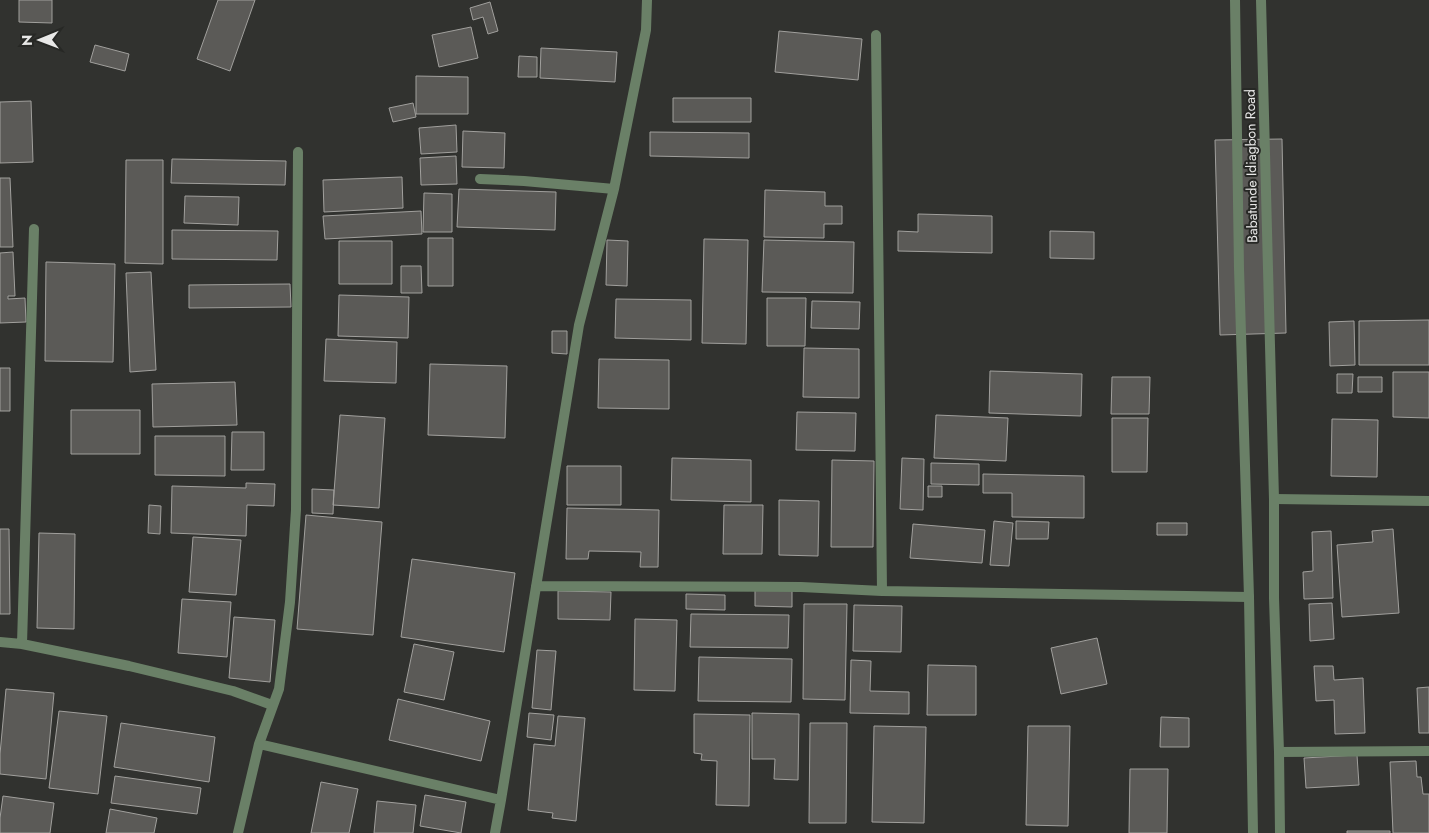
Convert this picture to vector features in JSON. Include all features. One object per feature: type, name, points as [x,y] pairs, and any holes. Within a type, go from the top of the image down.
[{"type":"street","points":[[494,833],[579,325],[614,189],[646,30],[647,0]]},
{"type":"street","name":"Babatunde Idiagbon Road","points":[[1235,0],[1239,268],[1249,597],[1253,833]]},
{"type":"street","name":"Babatunde Idiagbon Road","points":[[1262,0],[1280,833]]},
{"type":"street","points":[[876,35],[882,591]]},
{"type":"street","points":[[238,833],[259,744],[279,689],[290,602],[296,510],[298,152]]},
{"type":"street","points":[[480,179],[614,189]]},
{"type":"street","points":[[22,644],[34,229]]},
{"type":"street","points":[[1274,499],[1429,501]]},
{"type":"street","points":[[536,586],[801,587],[882,591],[1249,597]]},
{"type":"street","points":[[0,642],[22,644],[129,666],[233,691],[272,705]]},
{"type":"street","points":[[259,744],[501,800]]},
{"type":"street","points":[[1279,752],[1429,751]]},
{"type":"building","points":[[19,0],[52,0],[52,23],[19,22]]},
{"type":"building","points":[[218,0],[255,0],[230,71],[197,59]]},
{"type":"building","points":[[490,2],[498,31],[488,34],[483,17],[473,20],[470,8]]},
{"type":"building","points":[[471,27],[478,58],[439,67],[432,35]]},
{"type":"building","points":[[779,31],[862,39],[858,80],[775,72]]},
{"type":"building","points":[[95,45],[129,54],[125,71],[90,62]]},
{"type":"building","points":[[541,48],[617,52],[615,82],[540,78]]},
{"type":"building","points":[[519,56],[537,57],[537,77],[518,77]]},
{"type":"building","points":[[416,76],[468,77],[468,114],[416,114]]},
{"type":"building","points":[[673,98],[751,98],[751,122],[673,122]]},
{"type":"building","points":[[31,101],[33,162],[0,163],[0,102]]},
{"type":"building","points":[[413,103],[416,117],[393,122],[389,108]]},
{"type":"building","points":[[456,125],[457,152],[421,154],[419,128]]},
{"type":"building","points":[[463,131],[505,133],[504,168],[462,167]]},
{"type":"building","points":[[650,132],[749,133],[749,158],[650,156]]},
{"type":"building","points":[[1282,139],[1286,333],[1220,335],[1215,140]]},
{"type":"building","points":[[456,156],[457,184],[421,185],[420,158]]},
{"type":"building","points":[[172,159],[286,161],[285,185],[171,183]]},
{"type":"building","points":[[126,160],[163,160],[163,264],[125,263]]},
{"type":"building","points":[[402,177],[403,208],[324,212],[323,180]]},
{"type":"building","points":[[0,178],[10,178],[13,247],[0,247]]},
{"type":"building","points":[[459,189],[556,192],[555,230],[457,227]]},
{"type":"building","points":[[765,190],[825,192],[825,206],[842,206],[842,224],[824,224],[824,238],[764,237]]},
{"type":"building","points":[[424,193],[452,194],[452,232],[423,232]]},
{"type":"building","points":[[185,196],[239,197],[238,225],[184,223]]},
{"type":"building","points":[[421,211],[422,234],[325,239],[323,216]]},
{"type":"building","points":[[918,214],[992,216],[992,253],[898,251],[898,231],[918,232]]},
{"type":"building","points":[[172,230],[278,231],[277,260],[172,259]]},
{"type":"building","points":[[1050,231],[1094,232],[1094,259],[1050,258]]},
{"type":"building","points":[[428,238],[453,238],[453,286],[428,286]]},
{"type":"building","points":[[704,239],[748,240],[746,344],[702,343]]},
{"type":"building","points":[[607,240],[628,241],[627,286],[606,285]]},
{"type":"building","points":[[764,240],[854,242],[853,293],[762,292]]},
{"type":"building","points":[[339,241],[392,241],[392,284],[339,284]]},
{"type":"building","points":[[13,252],[15,296],[8,296],[8,299],[25,298],[26,322],[0,323],[0,253]]},
{"type":"building","points":[[46,262],[115,264],[113,362],[45,361]]},
{"type":"building","points":[[401,266],[421,266],[422,293],[401,293]]},
{"type":"building","points":[[151,272],[156,370],[130,372],[126,273]]},
{"type":"building","points":[[290,284],[291,307],[189,308],[189,285]]},
{"type":"building","points":[[339,295],[409,297],[408,338],[338,336]]},
{"type":"building","points":[[767,298],[806,298],[805,346],[767,346]]},
{"type":"building","points":[[616,299],[691,300],[691,340],[615,338]]},
{"type":"building","points":[[812,301],[860,302],[859,329],[811,328]]},
{"type":"building","points":[[1429,320],[1429,365],[1359,365],[1359,321]]},
{"type":"building","points":[[1354,321],[1355,365],[1330,366],[1329,322]]},
{"type":"building","points":[[552,331],[567,331],[567,354],[552,353]]},
{"type":"building","points":[[326,339],[397,342],[396,383],[324,381]]},
{"type":"building","points":[[804,348],[859,349],[859,398],[803,397]]},
{"type":"building","points":[[599,359],[669,360],[669,409],[598,408]]},
{"type":"building","points":[[430,364],[507,366],[505,438],[428,435]]},
{"type":"building","points":[[0,368],[10,368],[10,411],[0,411]]},
{"type":"building","points":[[990,371],[1082,374],[1081,416],[989,413]]},
{"type":"building","points":[[1393,372],[1429,372],[1429,418],[1393,417]]},
{"type":"building","points":[[1337,374],[1353,374],[1352,393],[1337,393]]},
{"type":"building","points":[[1112,377],[1150,377],[1149,414],[1111,414]]},
{"type":"building","points":[[1358,377],[1382,377],[1382,392],[1358,392]]},
{"type":"building","points":[[235,382],[237,425],[153,427],[152,384]]},
{"type":"building","points":[[71,410],[140,410],[140,454],[71,454]]},
{"type":"building","points":[[797,412],[856,413],[855,451],[796,450]]},
{"type":"building","points":[[340,415],[385,418],[379,508],[333,505]]},
{"type":"building","points":[[936,415],[1008,418],[1006,461],[934,458]]},
{"type":"building","points":[[1112,418],[1148,418],[1147,472],[1112,472]]},
{"type":"building","points":[[1332,419],[1378,420],[1377,477],[1331,476]]},
{"type":"building","points":[[232,432],[264,432],[264,470],[231,470]]},
{"type":"building","points":[[155,436],[225,436],[225,476],[155,475]]},
{"type":"building","points":[[672,458],[751,460],[751,502],[671,500]]},
{"type":"building","points":[[902,458],[924,459],[923,510],[900,509]]},
{"type":"building","points":[[832,460],[874,461],[873,547],[831,547]]},
{"type":"building","points":[[931,463],[979,464],[979,485],[931,484]]},
{"type":"building","points":[[567,466],[621,466],[621,505],[567,505]]},
{"type":"building","points":[[983,474],[1084,476],[1084,518],[1012,517],[1012,493],[983,493]]},
{"type":"building","points":[[246,483],[275,484],[274,506],[247,505],[246,536],[171,533],[172,486],[246,488]]},
{"type":"building","points":[[928,486],[942,486],[942,497],[928,497]]},
{"type":"building","points":[[312,489],[334,490],[333,514],[312,513]]},
{"type":"building","points":[[779,500],[819,501],[818,556],[779,555]]},
{"type":"building","points":[[149,505],[161,506],[160,534],[148,533]]},
{"type":"building","points":[[724,505],[763,505],[762,554],[723,554]]},
{"type":"building","points":[[567,508],[659,510],[658,567],[640,567],[641,552],[589,551],[588,559],[566,559]]},
{"type":"building","points":[[306,515],[382,522],[373,635],[297,629]]},
{"type":"building","points":[[994,521],[1013,523],[1009,566],[990,565]]},
{"type":"building","points":[[1016,521],[1049,522],[1048,539],[1016,539]]},
{"type":"building","points":[[1157,523],[1187,523],[1187,535],[1157,535]]},
{"type":"building","points":[[913,524],[985,530],[982,563],[910,558]]},
{"type":"building","points":[[0,529],[9,529],[10,614],[0,614]]},
{"type":"building","points":[[1393,529],[1399,613],[1342,617],[1337,545],[1373,542],[1372,531]]},
{"type":"building","points":[[1331,531],[1333,598],[1304,599],[1303,572],[1313,571],[1312,532]]},
{"type":"building","points":[[39,533],[75,534],[74,629],[37,628]]},
{"type":"building","points":[[193,537],[241,540],[236,595],[189,592]]},
{"type":"building","points":[[412,559],[515,573],[504,652],[401,637]]},
{"type":"building","points":[[755,589],[792,589],[792,607],[755,606]]},
{"type":"building","points":[[558,591],[611,592],[610,620],[558,619]]},
{"type":"building","points":[[686,594],[725,595],[725,610],[686,609]]},
{"type":"building","points":[[182,599],[231,602],[227,657],[178,653]]},
{"type":"building","points":[[1332,603],[1334,639],[1310,641],[1309,604]]},
{"type":"building","points":[[804,604],[847,604],[845,700],[803,699]]},
{"type":"building","points":[[854,605],[902,606],[901,652],[853,651]]},
{"type":"building","points":[[691,614],[789,615],[788,648],[690,647]]},
{"type":"building","points":[[234,617],[275,620],[270,682],[229,678]]},
{"type":"building","points":[[635,619],[677,620],[675,691],[634,690]]},
{"type":"building","points":[[1097,638],[1107,684],[1061,694],[1051,648]]},
{"type":"building","points":[[414,644],[454,652],[444,700],[404,692]]},
{"type":"building","points":[[537,650],[556,651],[551,710],[532,708]]},
{"type":"building","points":[[699,657],[792,659],[791,702],[698,701]]},
{"type":"building","points":[[851,660],[871,661],[870,691],[909,692],[909,714],[850,713]]},
{"type":"building","points":[[928,665],[976,666],[976,715],[927,715]]},
{"type":"building","points":[[1314,666],[1333,666],[1334,680],[1363,678],[1365,733],[1335,734],[1334,700],[1316,701]]},
{"type":"building","points":[[1429,687],[1429,733],[1419,733],[1417,688]]},
{"type":"building","points":[[6,689],[54,693],[46,779],[0,774]]},
{"type":"building","points":[[398,699],[490,721],[481,761],[389,740]]},
{"type":"building","points":[[59,711],[107,716],[98,794],[49,788]]},
{"type":"building","points":[[529,713],[554,715],[551,740],[527,737]]},
{"type":"building","points":[[752,713],[799,714],[798,780],[774,779],[775,759],[752,759]]},
{"type":"building","points":[[694,714],[750,715],[749,806],[716,805],[717,761],[701,760],[702,754],[694,753]]},
{"type":"building","points":[[558,716],[585,718],[576,821],[552,818],[553,813],[528,810],[534,744],[555,746]]},
{"type":"building","points":[[1161,717],[1189,718],[1189,747],[1160,747]]},
{"type":"building","points":[[121,723],[215,737],[209,782],[114,767]]},
{"type":"building","points":[[810,723],[847,723],[846,823],[809,823]]},
{"type":"building","points":[[874,726],[926,727],[924,823],[872,822]]},
{"type":"building","points":[[1028,726],[1070,726],[1068,826],[1026,825]]},
{"type":"building","points":[[1357,755],[1359,785],[1306,788],[1304,758]]},
{"type":"building","points":[[1416,761],[1417,777],[1421,777],[1423,794],[1429,794],[1429,833],[1393,833],[1390,762]]},
{"type":"building","points":[[1130,769],[1168,769],[1167,833],[1129,833]]},
{"type":"building","points":[[115,776],[201,788],[197,814],[111,803]]},
{"type":"building","points":[[321,782],[358,789],[349,833],[311,833]]},
{"type":"building","points":[[425,795],[466,802],[461,833],[420,826]]},
{"type":"building","points":[[3,796],[54,803],[50,833],[0,833]]},
{"type":"building","points":[[377,801],[416,805],[413,833],[374,833]]},
{"type":"building","points":[[110,809],[157,818],[154,833],[106,833]]},
{"type":"building","points":[[1347,831],[1390,831],[1390,833],[1347,833]]}]
